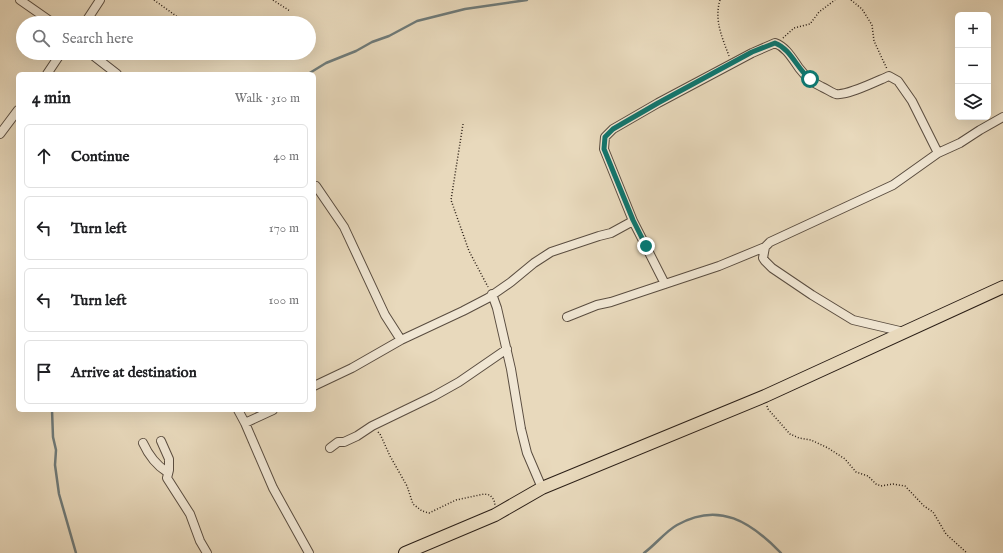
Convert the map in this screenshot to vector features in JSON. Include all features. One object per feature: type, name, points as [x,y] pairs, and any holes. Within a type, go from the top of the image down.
[{"type":"main road","points":[[405,553],[495,515],[542,488],[765,396],[1003,287]]},
{"type":"street","points":[[20,0],[43,16]]},
{"type":"street","points":[[90,16],[100,0]]},
{"type":"street","points":[[665,284],[633,220],[604,149],[605,137],[613,129],[752,52],[775,43],[780,45],[787,51],[803,74],[816,84],[837,94],[852,92],[867,84],[889,76],[898,81],[912,101],[938,153]]},
{"type":"street","points":[[48,72],[56,60]]},
{"type":"street","points":[[99,60],[114,72]]},
{"type":"street","points":[[0,134],[16,113]]},
{"type":"street","points":[[567,317],[597,305],[719,266],[765,246],[770,242],[842,210],[893,185],[938,153],[960,143],[1003,117]]},
{"type":"street","points":[[316,186],[344,227],[385,315],[401,340]]},
{"type":"street","points":[[316,385],[352,368],[401,340],[463,311],[511,282],[534,263],[551,252],[611,233],[633,220]]},
{"type":"street","points":[[765,246],[763,258],[765,262],[842,314],[862,323],[904,332]]},
{"type":"street","points":[[492,294],[512,369],[521,429],[527,453],[542,488]]},
{"type":"street","points":[[330,448],[338,442],[344,442],[357,436],[372,426],[434,396],[459,382],[507,348]]},
{"type":"street","points":[[239,412],[273,488],[309,553]]},
{"type":"street","points":[[245,423],[269,412]]},
{"type":"street","points":[[161,441],[169,459],[167,478],[190,514],[200,541],[207,553]]},
{"type":"street","points":[[143,443],[146,451],[156,465],[167,472]]},
{"type":"path","points":[[154,0],[176,16]]},
{"type":"path","points":[[274,0],[290,11]]},
{"type":"path","points":[[720,0],[718,8],[718,22],[729,56],[729,65]]},
{"type":"path","points":[[775,43],[788,35],[794,28],[810,24],[819,12],[835,0]]},
{"type":"path","points":[[851,0],[862,9],[872,26],[874,41],[889,76]]},
{"type":"path","points":[[463,124],[451,200],[469,251],[492,294]]},
{"type":"path","points":[[765,396],[768,409],[790,434],[799,438],[811,440],[828,448],[845,459],[856,472],[868,476],[876,484],[881,486],[893,484],[905,486],[924,506],[933,512],[946,534],[967,553]]},
{"type":"path","points":[[372,426],[380,434],[390,456],[407,486],[413,504],[422,512],[429,514],[456,500],[484,494],[490,495],[494,500],[495,515]]},
{"type":"waterway","points":[[311,72],[326,63],[389,36],[417,21],[465,9],[527,0]]},
{"type":"waterway","points":[[52,412],[53,437],[56,450],[55,465],[59,494],[76,553]]},
{"type":"waterway","points":[[644,553],[677,525],[692,518],[707,515],[720,515],[734,518],[746,524],[758,532],[781,553]]},
{"type":"route","points":[[646,246],[633,220],[604,149],[605,137],[613,129],[658,103],[752,52],[775,43],[787,51],[803,74],[810,79]]}]
